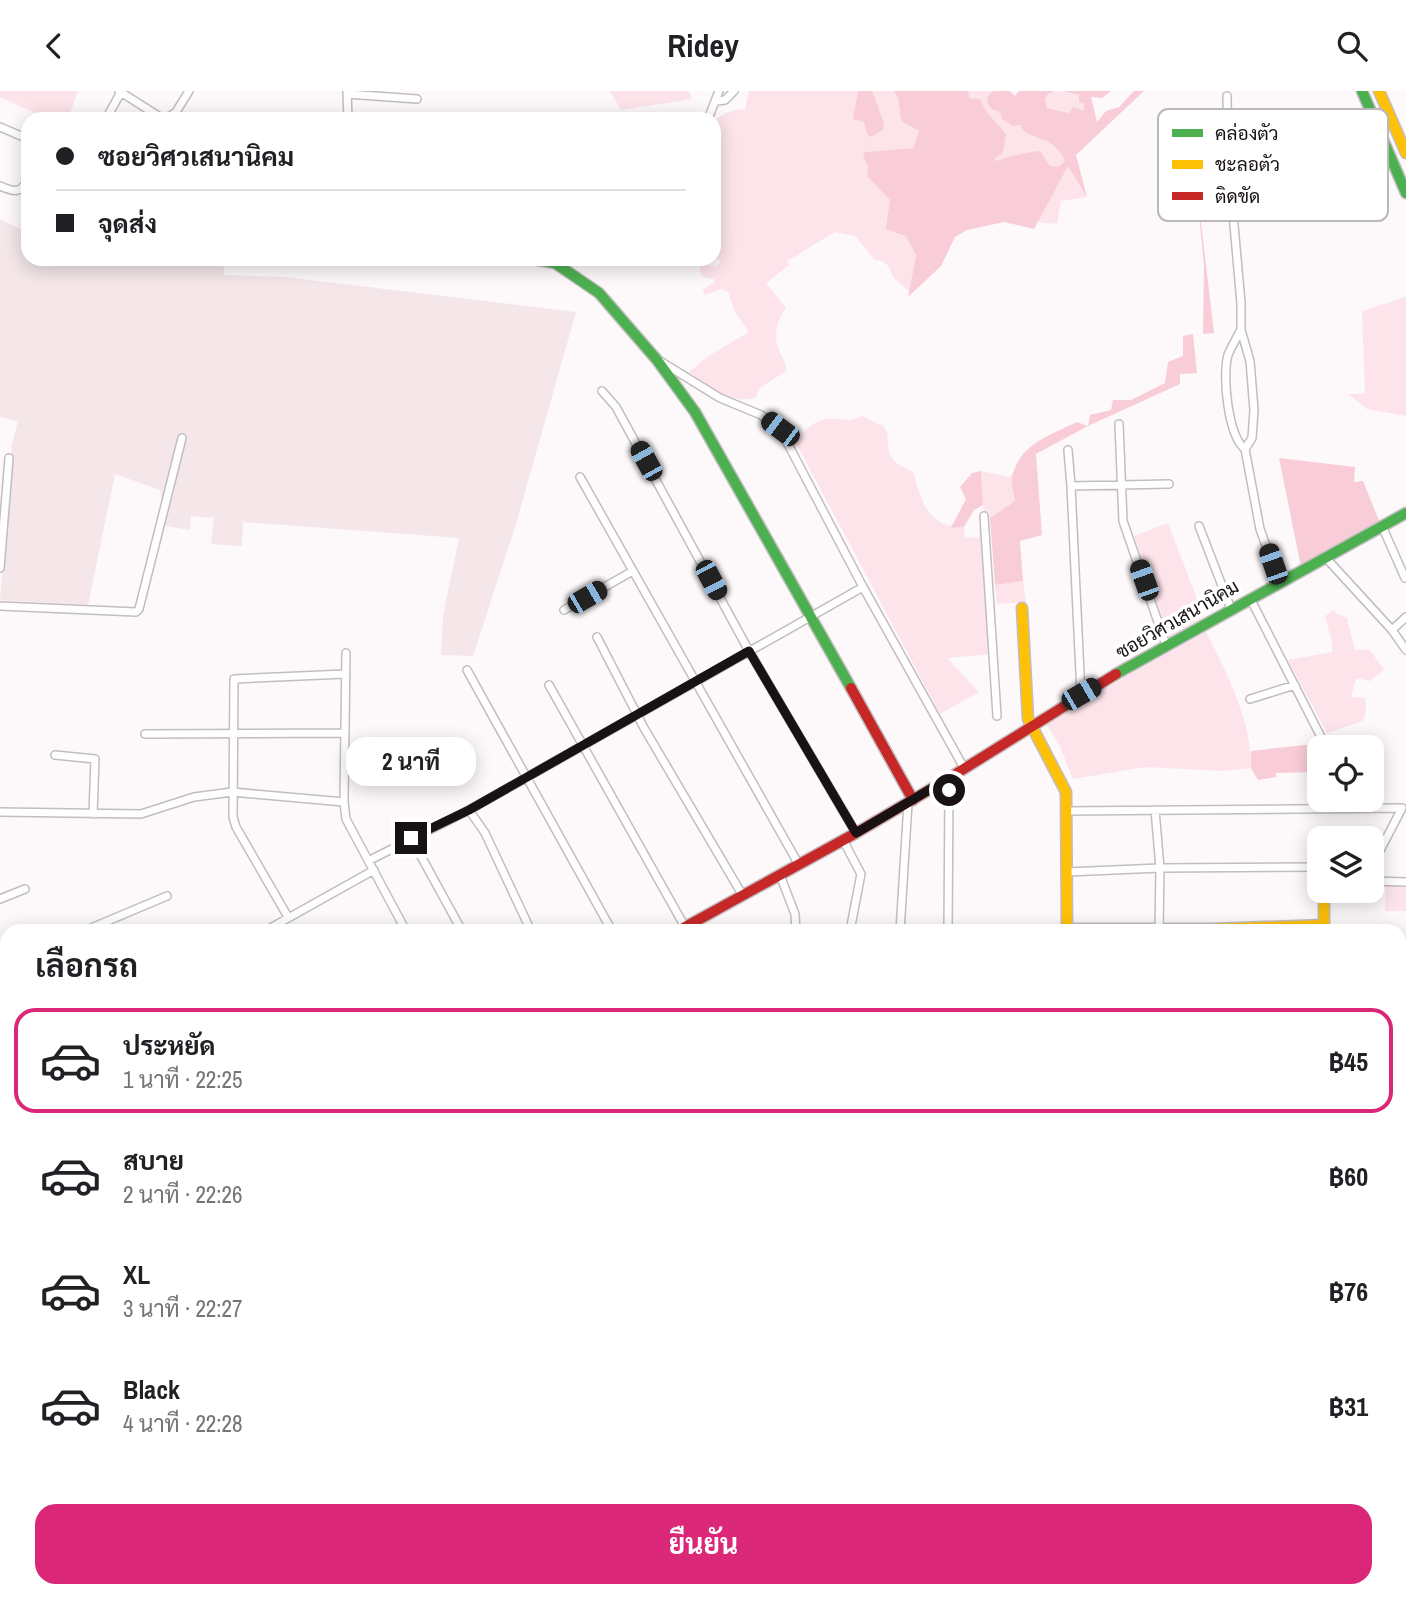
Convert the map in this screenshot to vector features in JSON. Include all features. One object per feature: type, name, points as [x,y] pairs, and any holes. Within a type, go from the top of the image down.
[{"type":"street","points":[[176,112],[189,91]]},
{"type":"street","points":[[710,112],[719,91]]},
{"type":"street","points":[[717,101],[725,100],[734,91]]},
{"type":"street","points":[[1362,91],[1370,109]]},
{"type":"street","points":[[1379,91],[1387,109]]},
{"type":"street","points":[[110,112],[120,92],[153,112]]},
{"type":"street","points":[[348,112],[347,93],[417,99]]},
{"type":"street","points":[[1227,96],[1227,109]]},
{"type":"street","points":[[1388,112],[1406,153]]},
{"type":"street","points":[[0,127],[21,136]]},
{"type":"street","points":[[1388,151],[1406,193]]},
{"type":"street","points":[[0,186],[13,192],[21,188]]},
{"type":"street","points":[[1233,221],[1241,330],[1250,361],[1254,410],[1252,438],[1245,449]]},
{"type":"street","points":[[560,266],[599,292],[657,359],[695,412],[812,616],[910,801],[901,924]]},
{"type":"street","points":[[1241,330],[1227,356],[1226,384],[1232,422],[1239,444],[1245,449],[1260,529],[1279,582]]},
{"type":"street","points":[[657,359],[720,398],[761,415],[780,429],[863,587],[964,768]]},
{"type":"street","points":[[602,391],[616,407],[634,437],[749,651],[856,833]]},
{"type":"street","points":[[1119,424],[1123,521],[1166,645]]},
{"type":"street","points":[[0,606],[136,612],[139,609],[182,437]]},
{"type":"street","points":[[1068,450],[1081,694]]},
{"type":"street","points":[[0,568],[9,458]]},
{"type":"street","points":[[580,477],[631,572],[799,865]]},
{"type":"street","points":[[1071,486],[1169,484]]},
{"type":"street","name":"ซอยวิศวเสนานิคม","points":[[691,924],[856,833],[946,780],[1081,694],[1166,645],[1406,513]]},
{"type":"street","points":[[984,516],[997,716]]},
{"type":"street","points":[[1199,526],[1231,609]]},
{"type":"street","points":[[1382,526],[1405,578]]},
{"type":"street","points":[[1325,558],[1392,630],[1406,650]]},
{"type":"street","points":[[564,610],[631,572]]},
{"type":"street","points":[[370,860],[469,810],[863,587]]},
{"type":"street","points":[[1250,598],[1320,735]]},
{"type":"street","points":[[1021,608],[1027,713],[1066,792],[1068,924]]},
{"type":"street","points":[[1392,630],[1406,617]]},
{"type":"street","points":[[597,638],[637,715],[743,896]]},
{"type":"street","points":[[346,653],[346,819],[402,924]]},
{"type":"street","points":[[467,670],[608,924]]},
{"type":"street","points":[[288,917],[236,827],[233,817],[233,688],[236,678],[345,674]]},
{"type":"street","points":[[549,685],[679,924]]},
{"type":"street","points":[[1250,699],[1295,685]]},
{"type":"street","points":[[145,734],[344,733]]},
{"type":"street","points":[[55,755],[95,759],[93,814]]},
{"type":"street","points":[[946,780],[949,790],[948,924]]},
{"type":"street","points":[[0,812],[141,814],[194,797],[232,792],[344,802]]},
{"type":"street","points":[[1066,811],[1402,808],[1384,843]]},
{"type":"street","points":[[469,810],[485,833],[528,924]]},
{"type":"street","points":[[1155,810],[1160,868],[1159,924]]},
{"type":"street","points":[[411,838],[458,924]]},
{"type":"street","points":[[843,840],[861,874],[850,924]]},
{"type":"street","points":[[1067,872],[1307,867]]},
{"type":"street","points":[[276,924],[374,870]]},
{"type":"street","points":[[780,875],[795,913],[796,924]]},
{"type":"street","points":[[1384,881],[1406,882]]},
{"type":"street","points":[[0,899],[25,889]]},
{"type":"street","points":[[100,924],[167,896]]},
{"type":"street","points":[[1324,903],[1324,924]]},
{"type":"shaded area","points":[[0,91],[78,91],[70,112],[33,112],[0,97]]},
{"type":"shaded area","points":[[610,91],[689,91],[692,99],[621,110]]},
{"type":"shaded area","points":[[749,91],[894,91],[898,98],[901,121],[919,131],[913,148],[866,152],[867,176],[891,200],[916,255],[909,291],[895,279],[886,264],[875,260],[855,236],[835,232],[787,261],[789,265],[766,283],[786,308],[776,337],[786,371],[760,388],[755,398],[736,399],[719,393],[689,372],[710,355],[749,332],[735,312],[728,292],[721,289],[705,295],[702,290],[715,282],[714,279],[703,277],[700,272],[701,266],[721,266],[721,116],[745,109]]},
{"type":"shaded area","points":[[858,91],[873,93],[884,124],[883,130],[871,137],[867,134],[864,122],[853,119]]},
{"type":"shaded area","points":[[894,91],[968,91],[970,98],[980,99],[986,111],[1006,134],[1003,152],[995,158],[996,161],[1040,151],[1050,166],[1058,167],[1065,161],[1054,146],[1024,131],[1020,125],[1013,126],[1002,119],[1000,112],[992,109],[987,103],[988,96],[993,91],[1010,91],[1015,96],[1019,91],[1055,91],[1045,99],[1047,108],[1069,113],[1073,107],[1083,111],[1084,104],[1079,102],[1079,95],[1061,91],[1111,91],[1102,98],[1091,97],[1097,122],[1106,111],[1119,107],[1134,91],[1144,91],[1076,155],[1087,197],[1068,166],[1034,229],[1004,222],[967,230],[955,237],[941,266],[908,297],[916,255],[906,236],[886,229],[890,200],[867,176],[868,166],[863,157],[865,152],[913,148],[919,131],[901,121],[898,98]]},
{"type":"shaded area","points":[[968,91],[993,91],[988,96],[1000,111],[1035,138],[1043,138],[1053,144],[1061,151],[1066,161],[1058,167],[1050,166],[1028,152],[996,161],[1006,134],[986,111],[980,99],[970,98]]},
{"type":"shaded area","points":[[1055,91],[1079,95],[1084,104],[1083,111],[1069,113],[1047,108],[1045,100],[1048,94]]},
{"type":"shaded area","points":[[1068,165],[1087,197],[1061,201],[1057,224],[1037,222]]},
{"type":"shaded area","points":[[0,219],[21,230],[21,266],[221,266],[224,267],[224,275],[284,277],[576,312],[515,527],[473,656],[441,655],[443,616],[459,538],[243,522],[242,546],[211,544],[214,518],[191,516],[190,530],[166,526],[160,490],[115,474],[88,605],[0,600],[12,444],[18,421],[0,417]]},
{"type":"shaded area","points":[[1200,221],[1214,333],[1203,334],[1204,266]]},
{"type":"shaded area","points":[[1406,297],[1406,416],[1367,409],[1348,394],[1365,394],[1362,311]]},
{"type":"shaded area","points":[[1193,334],[1197,373],[1180,374],[1180,384],[1088,426],[1090,415],[1111,410],[1113,400],[1131,400],[1165,383],[1168,362],[1183,356],[1183,336]]},
{"type":"shaded area","points":[[862,416],[883,426],[887,432],[889,454],[896,463],[913,472],[924,505],[934,518],[950,526],[955,521],[951,528],[964,527],[965,537],[979,538],[981,517],[984,516],[981,471],[1010,477],[1016,467],[1012,480],[1015,501],[990,518],[985,516],[992,654],[947,658],[979,692],[940,714],[795,441],[818,421]]},
{"type":"shaded area","points":[[1077,422],[1088,426],[1036,454],[1042,535],[1020,541],[1023,581],[995,585],[990,518],[1015,501],[1012,479],[1020,458],[1036,443]]},
{"type":"shaded area","points":[[1279,458],[1355,467],[1354,482],[1363,481],[1380,523],[1301,567]]},
{"type":"shaded area","points":[[981,471],[983,505],[974,510],[964,527],[951,528],[966,499],[960,487],[972,473]]},
{"type":"shaded area","points":[[1168,523],[1204,617],[1169,637],[1134,536]]},
{"type":"shaded area","points":[[1023,581],[1026,602],[997,604],[995,585]]},
{"type":"shaded area","points":[[1334,610],[1347,618],[1355,650],[1370,650],[1384,670],[1370,681],[1356,678],[1351,697],[1365,698],[1366,712],[1363,721],[1327,733],[1288,660],[1332,652],[1325,616]]},
{"type":"shaded area","points":[[1206,632],[1243,715],[1251,768],[1223,771],[1145,767],[1073,779],[1059,744],[1045,722]]},
{"type":"shaded area","points":[[1307,745],[1307,772],[1276,773],[1276,777],[1258,780],[1251,768],[1251,751]]},
{"type":"shaded area","points":[[1386,885],[1406,885],[1406,911],[1385,911]]},
{"type":"traffic: fast","points":[[1362,91],[1370,109]]},
{"type":"traffic: fast","points":[[1388,151],[1406,193]]},
{"type":"traffic: fast","points":[[559,266],[599,293],[657,360],[695,412],[851,688]]},
{"type":"traffic: fast","points":[[1116,674],[1406,513]]},
{"type":"traffic: slow","points":[[1379,91],[1387,109]]},
{"type":"traffic: slow","points":[[1388,112],[1406,153]]},
{"type":"traffic: slow","points":[[1022,608],[1028,719],[1066,792],[1067,924]]},
{"type":"traffic: slow","points":[[1324,903],[1324,924]]},
{"type":"traffic: jam","points":[[691,924],[856,833],[1116,674]]},
{"type":"traffic: jam","points":[[851,688],[913,800]]},
{"type":"route","points":[[411,838],[469,810],[749,651],[856,833],[946,780],[949,790]]}]
